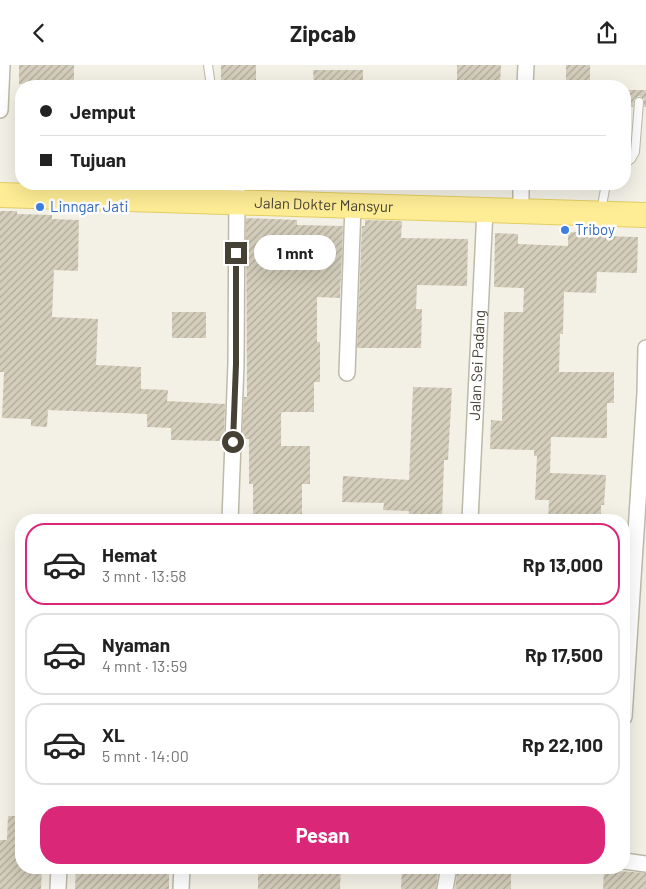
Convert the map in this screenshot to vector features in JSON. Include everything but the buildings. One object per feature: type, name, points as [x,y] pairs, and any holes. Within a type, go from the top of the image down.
[{"type":"main road","points":[[0,182],[15,183]]},
{"type":"main road","name":"Jalan Dokter Mansyur","points":[[205,190],[231,191],[354,205],[646,215]]},
{"type":"main road","name":"Jalan Dokter Mansyur","points":[[0,195],[231,191],[521,191],[605,192],[646,202]]},
{"type":"street","points":[[0,110],[2,65]]},
{"type":"street","points":[[525,80],[526,65]]},
{"type":"street","points":[[230,514],[236,364],[231,191]]},
{"type":"street","points":[[347,373],[354,205]]},
{"type":"street","name":"Jalan Sei Padang","points":[[470,514],[485,210]]},
{"type":"street","points":[[630,624],[645,393],[646,348]]},
{"type":"street","points":[[630,862],[646,864]]},
{"type":"street","points":[[58,889],[59,874]]},
{"type":"street","points":[[182,874],[182,889]]},
{"type":"street","points":[[445,889],[448,874]]},
{"type":"lane","points":[[208,65],[210,80]]},
{"type":"lane","points":[[631,159],[635,153],[639,102]]},
{"type":"place","name":"Linngar Jati","points":[[40,207]]},
{"type":"place","name":"Triboy","points":[[565,230]]},
{"type":"route","points":[[233,442],[236,364],[236,253]]}]
